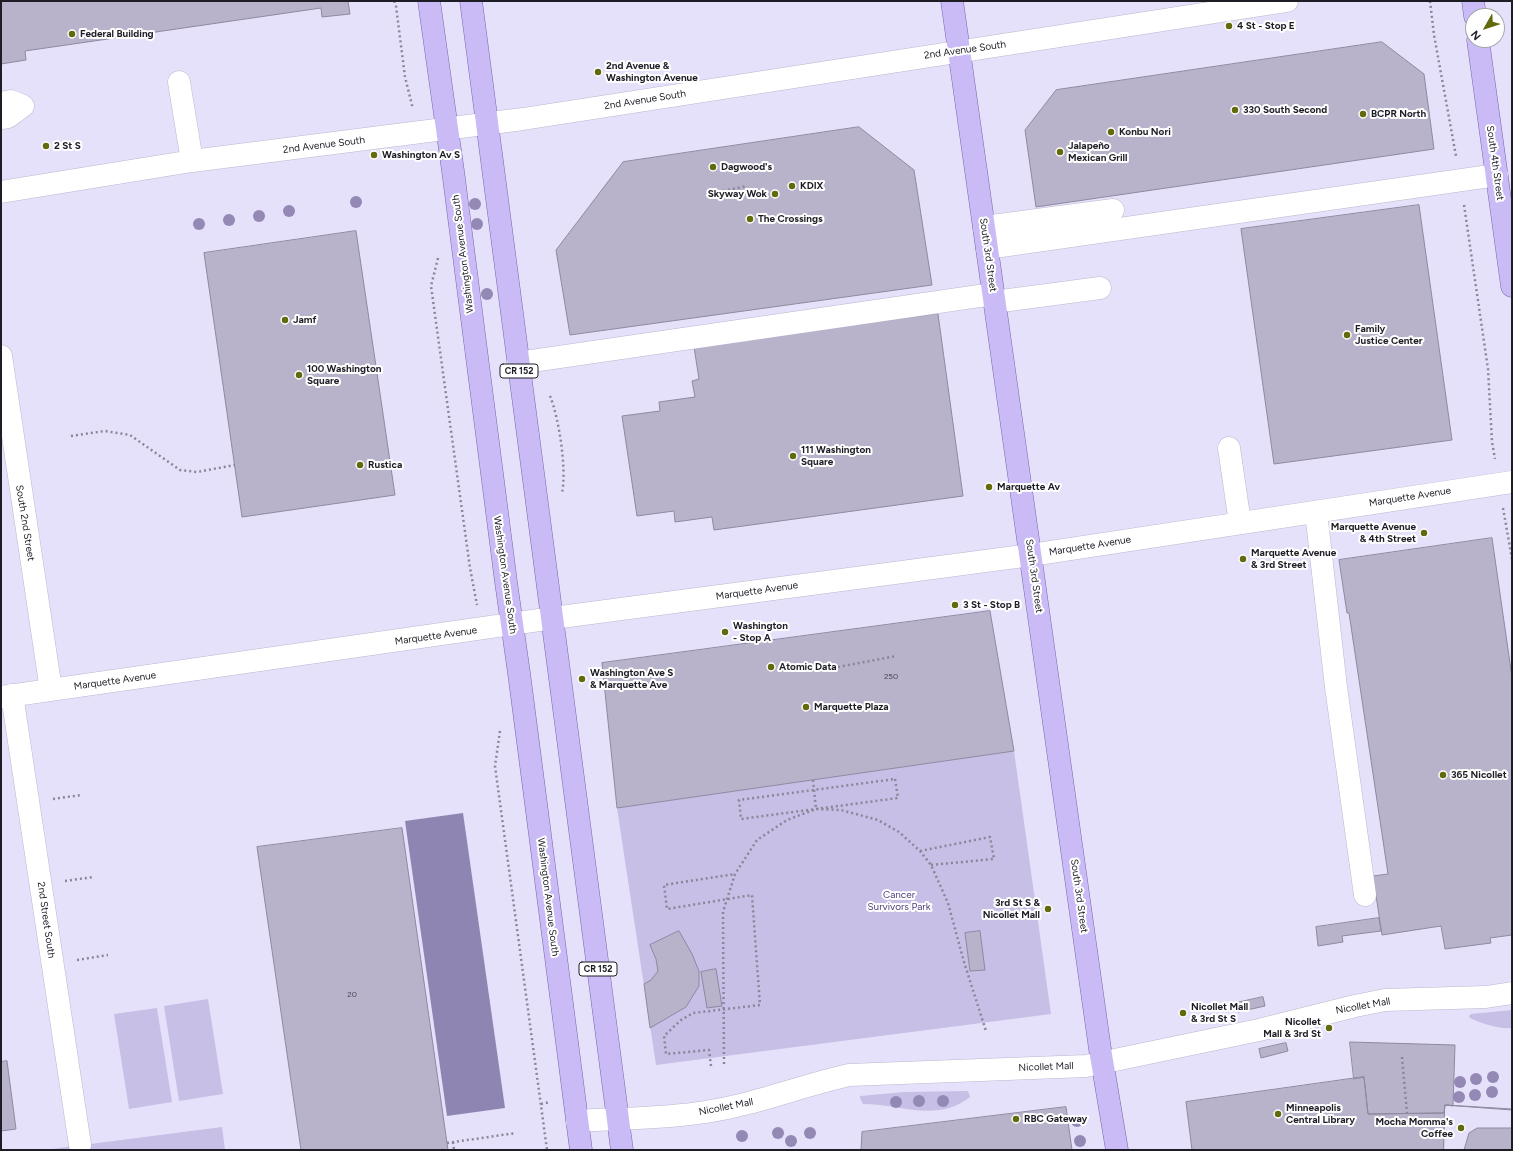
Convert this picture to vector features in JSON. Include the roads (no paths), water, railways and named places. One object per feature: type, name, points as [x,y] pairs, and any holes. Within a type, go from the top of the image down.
[{"type":"main road","name":"Washington Avenue South","points":[[429,1],[581,1150]]},
{"type":"main road","name":"CR 152","points":[[471,1],[622,1150]]},
{"type":"main road","name":"South 3rd Street","points":[[952,1],[1102,1063],[1117,1150]]},
{"type":"main road","name":"South 4th Street","points":[[1479,48],[1512,286]]},
{"type":"street","name":"2nd Avenue South","points":[[1,192],[192,161],[487,124],[958,51],[1210,7],[1288,1]]},
{"type":"street","points":[[179,82],[192,161]]},
{"type":"street","points":[[1,103],[11,101],[23,106],[8,117],[1,118]]},
{"type":"street","points":[[985,238],[1497,175]]},
{"type":"street","points":[[985,238],[1113,210]]},
{"type":"street","points":[[518,363],[994,298],[1100,288]]},
{"type":"street","name":"South 2nd Street","points":[[1,356],[51,690]]},
{"type":"street","points":[[1229,448],[1240,523]]},
{"type":"street","name":"Marquette Avenue","points":[[6,696],[512,625],[552,618],[1031,555],[1512,482]]},
{"type":"street","points":[[1316,512],[1336,687],[1365,895]]},
{"type":"street","name":"2nd Street South","points":[[6,696],[53,965],[80,1145]]},
{"type":"street","name":"Nicollet Mall","points":[[577,1121],[669,1116],[705,1112],[746,1105],[818,1082],[849,1075],[1086,1066],[1259,1030],[1385,1000],[1486,997],[1512,993]]},
{"type":"place","name":"4 St - Stop E","points":[[1229,26]]},
{"type":"place","name":"Federal Building","points":[[72,34]]},
{"type":"place","name":"2nd Avenue & Washington Avenue","points":[[598,72]]},
{"type":"place","name":"330 South Second","points":[[1235,110]]},
{"type":"place","name":"BCPR North","points":[[1363,114]]},
{"type":"place","name":"Konbu Nori","points":[[1111,132]]},
{"type":"place","name":"2 St S","points":[[46,146]]},
{"type":"place","name":"Jalapeño Mexican Grill","points":[[1060,152]]},
{"type":"place","name":"Washington Av S","points":[[374,155]]},
{"type":"place","name":"Dagwood's","points":[[713,167]]},
{"type":"place","name":"KDIX","points":[[792,186]]},
{"type":"place","name":"Skyway Wok","points":[[775,194]]},
{"type":"place","name":"The Crossings","points":[[750,219]]},
{"type":"place","name":"Jamf","points":[[285,320]]},
{"type":"place","name":"Family Justice Center","points":[[1347,335]]},
{"type":"place","name":"100 Washington Square","points":[[299,375]]},
{"type":"place","name":"111 Washington Square","points":[[793,456]]},
{"type":"place","name":"Rustica","points":[[360,465]]},
{"type":"place","name":"Marquette Av","points":[[989,487]]},
{"type":"place","name":"Marquette Avenue & 4th Street","points":[[1424,533]]},
{"type":"place","name":"Marquette Avenue & 3rd Street","points":[[1243,559]]},
{"type":"place","name":"3 St - Stop B","points":[[955,605]]},
{"type":"place","name":"Washington - Stop A","points":[[725,632]]},
{"type":"place","name":"Atomic Data","points":[[771,667]]},
{"type":"place","name":"Washington Ave S & Marquette Ave","points":[[582,679]]},
{"type":"place","name":"Marquette Plaza","points":[[806,707]]},
{"type":"place","name":"365 Nicollet","points":[[1443,775]]},
{"type":"place","name":"3rd St S & Nicollet Mall","points":[[1048,909]]},
{"type":"place","name":"Nicollet Mall & 3rd St S","points":[[1183,1013]]},
{"type":"place","name":"Nicollet Mall & 3rd St","points":[[1329,1028]]},
{"type":"place","name":"Minneapolis Central Library","points":[[1278,1114]]},
{"type":"place","name":"RBC Gateway","points":[[1016,1119]]},
{"type":"place","name":"Mocha Momma's Coffee","points":[[1461,1128]]},
{"type":"park label","name":"Cancer Survivors Park","points":[[899,900]]}]
